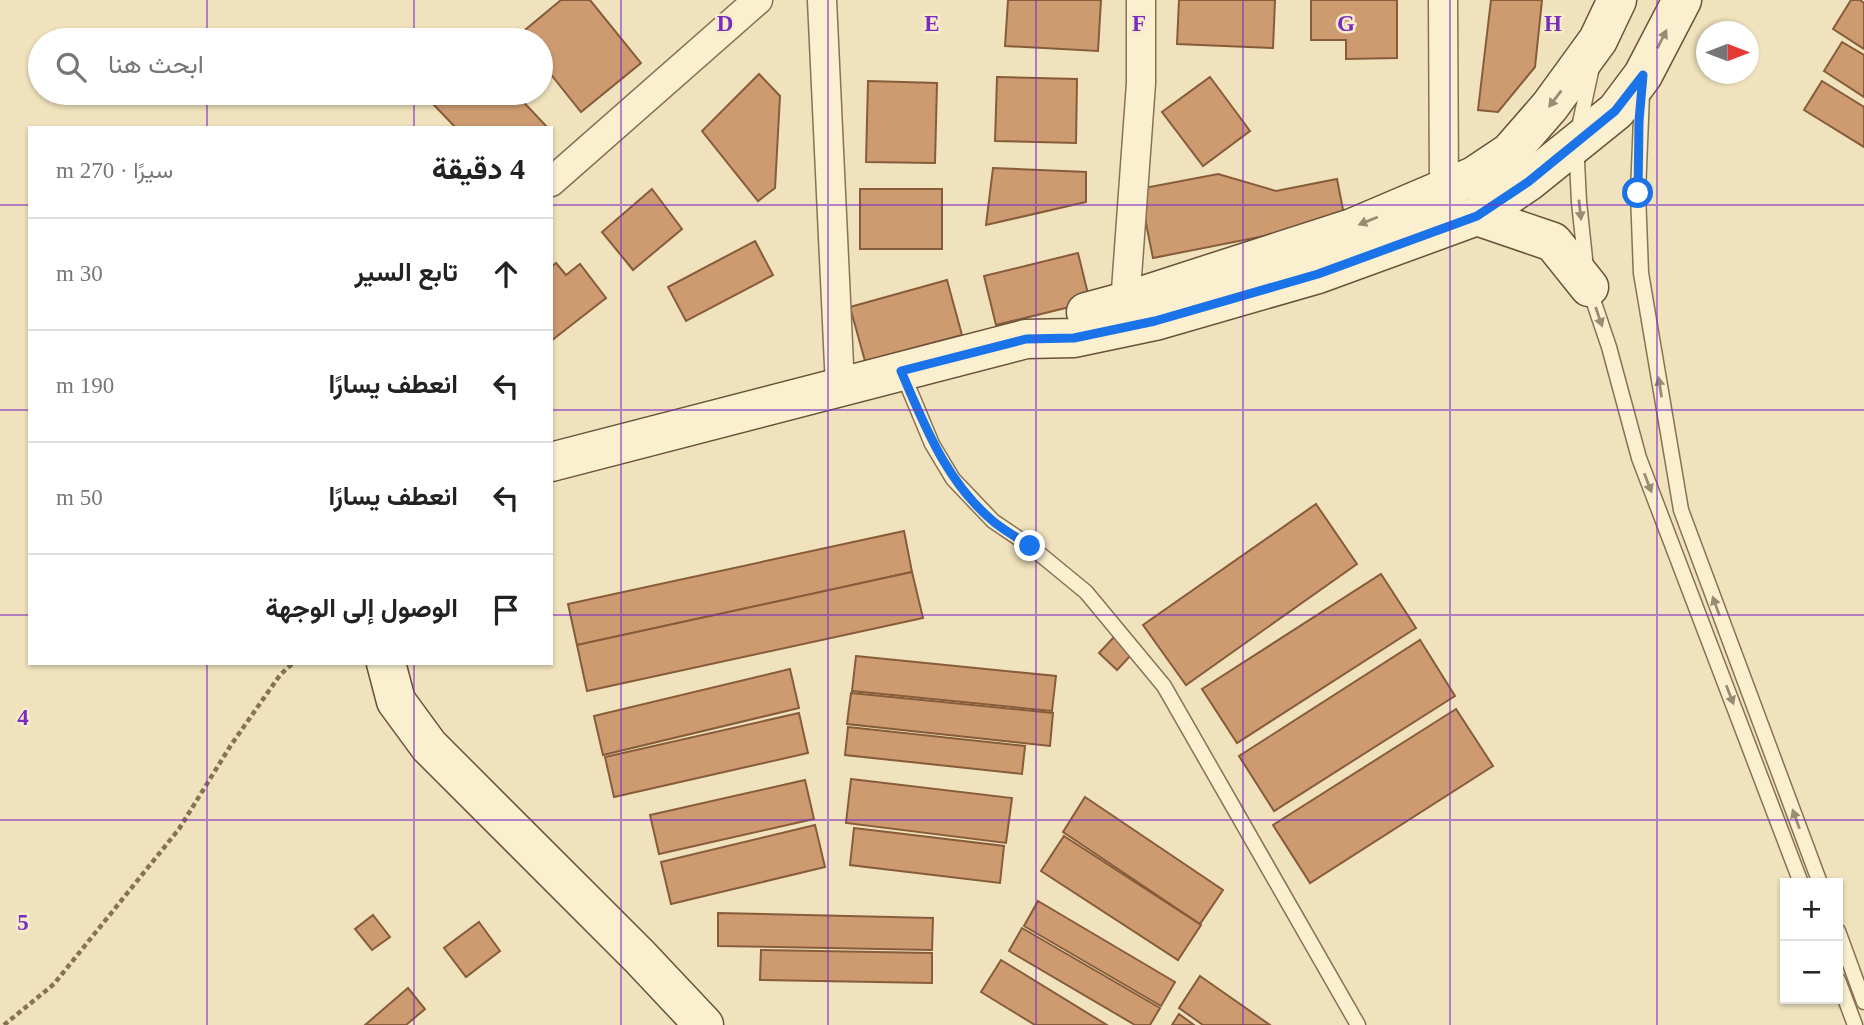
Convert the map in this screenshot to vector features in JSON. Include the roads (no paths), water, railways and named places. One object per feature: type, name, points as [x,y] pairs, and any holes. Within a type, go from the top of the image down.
[{"type":"main road","points":[[1124,315],[1352,228],[1474,176],[1510,152],[1550,106],[1598,40],[1617,0]]},
{"type":"main road","points":[[553,461],[1026,339],[1070,316],[1124,315],[1318,274],[1477,216],[1528,182],[1615,111],[1643,75],[1682,0]]},
{"type":"main road","points":[[1477,216],[1553,242],[1588,287]]},
{"type":"main road","points":[[387,665],[396,701],[429,746],[640,957],[704,1025]]},
{"type":"street","points":[[553,180],[758,0]]},
{"type":"street","points":[[822,0],[840,387]]},
{"type":"street","points":[[1124,315],[1141,83],[1141,0]]},
{"type":"street","points":[[1443,0],[1444,191]]},
{"type":"lane","points":[[1598,40],[1576,141],[1588,287],[1609,347],[1639,458],[1799,878]]},
{"type":"lane","points":[[1643,75],[1638,193],[1641,273],[1681,510],[1818,878]]},
{"type":"lane","points":[[901,371],[932,444],[953,480],[993,521],[1030,546],[1086,592],[1164,686],[1357,1025]]},
{"type":"lane","points":[[1841,941],[1864,1002]]},
{"type":"lane","points":[[1843,993],[1855,1025]]}]
